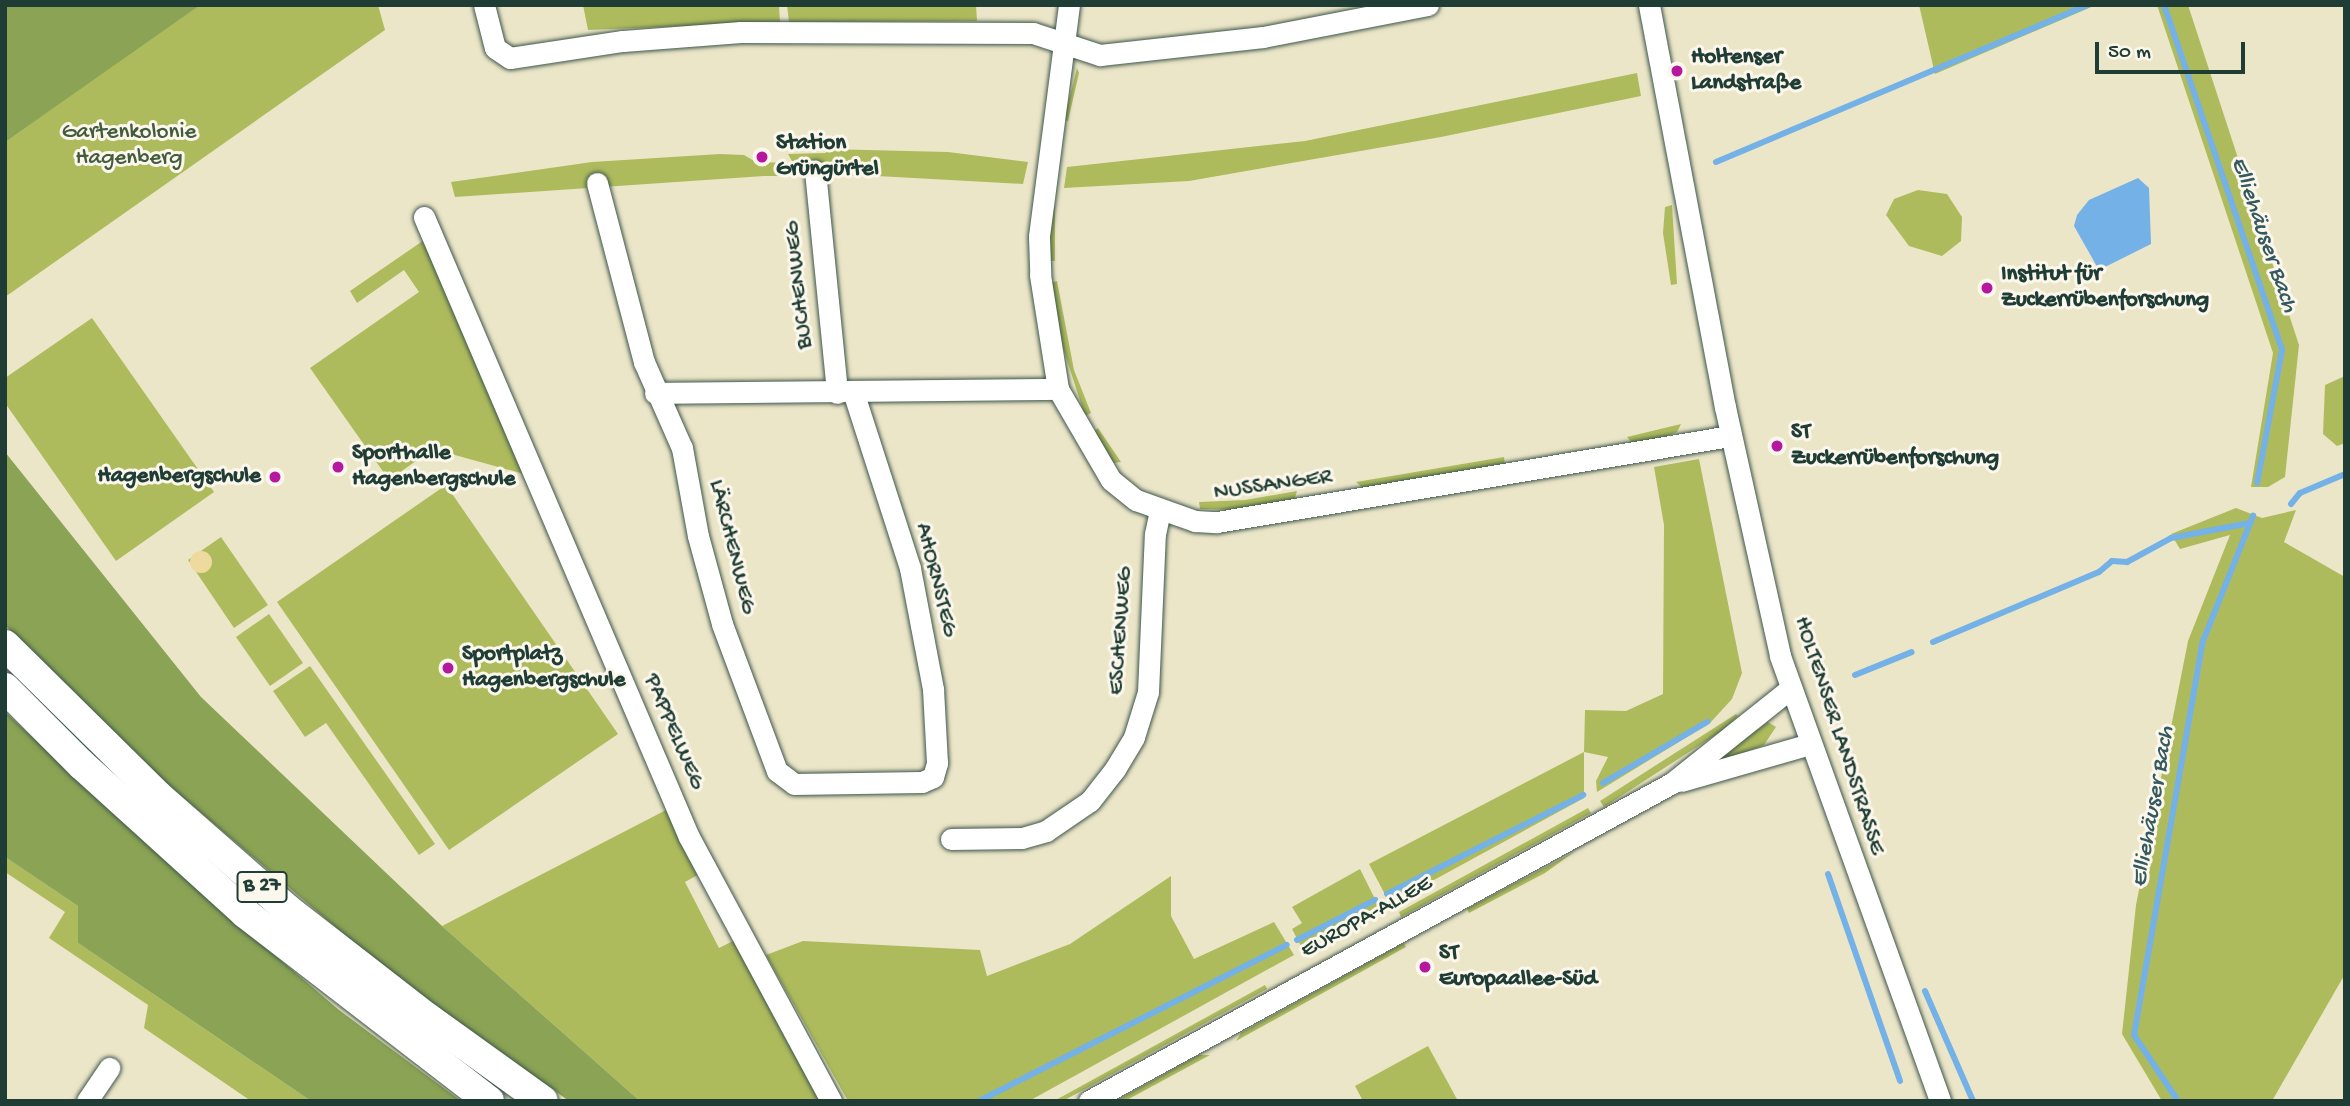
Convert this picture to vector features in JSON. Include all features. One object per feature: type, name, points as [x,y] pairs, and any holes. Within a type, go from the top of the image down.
[{"type":"highway","name":"B 27","points":[[5,645],[158,796],[287,909],[429,1020],[543,1101]]},
{"type":"highway","name":"B 27","points":[[5,688],[127,808],[245,913],[359,1006],[489,1101]]},
{"type":"street","points":[[484,5],[495,48],[510,58],[623,41],[741,32],[1033,33],[1100,55],[1196,47],[1428,5]]},
{"type":"street","name":"NUSSANGER","points":[[1069,5],[1066,45],[1039,237],[1040,275],[1058,389],[1111,480],[1136,500],[1160,511],[1217,522],[1730,436]]},
{"type":"street","name":"HOLTENSER LANDSTRASSE","points":[[1649,5],[1730,436],[1791,688],[1940,1101]]},
{"type":"street","name":"BUCHENWEG","points":[[815,171],[846,394]]},
{"type":"street","name":"LÄRCHENWEG","points":[[597,183],[655,393],[682,448],[698,536],[722,624],[781,778],[794,784],[813,785],[929,781]]},
{"type":"street","name":"PAPPELWEG","points":[[424,217],[689,838],[831,1101]]},
{"type":"street","points":[[655,393],[846,394],[1058,389]]},
{"type":"street","name":"AHORNSTEG","points":[[846,394],[910,568],[933,689],[937,763],[929,781]]},
{"type":"street","name":"ESCHENWEG","points":[[951,839],[1021,838],[1046,831],[1090,801],[1115,769],[1134,737],[1147,692],[1155,534],[1160,511]]},
{"type":"street","name":"EUROPA-ALLEE","points":[[1089,1101],[1672,783],[1791,688]]},
{"type":"street","name":"EUROPA-ALLEE","points":[[1672,783],[1810,744]]},
{"type":"street","points":[[86,1101],[109,1068]]},
{"type":"green space","name":"Gartenkolonie Hagenberg","points":[[5,5],[378,5],[385,30],[5,297]]},
{"type":"green space","points":[[5,5],[200,5],[5,142]]},
{"type":"green space","points":[[583,5],[779,6],[780,22],[588,30]]},
{"type":"green space","points":[[787,5],[976,5],[977,21],[789,22]]},
{"type":"green space","points":[[1919,5],[2096,5],[1935,74]]},
{"type":"green space","points":[[2157,5],[2188,5],[2299,345],[2285,477],[2268,487],[2251,487],[2273,353]]},
{"type":"green space","points":[[1077,68],[1079,73],[1068,121],[1064,120]]},
{"type":"green space","points":[[1637,73],[1641,96],[1441,137],[1189,181],[1064,188],[1067,167],[1305,141]]},
{"type":"green space","points":[[826,149],[948,152],[1028,162],[1023,184],[877,176],[764,176],[455,197],[451,182],[592,162],[720,154],[744,155],[756,162],[793,163],[788,154],[826,153]]},
{"type":"green space","points":[[1918,190],[1947,194],[1962,217],[1961,241],[1942,256],[1909,246],[1886,215],[1894,199]]},
{"type":"green space","points":[[1672,205],[1677,284],[1671,285],[1663,233],[1665,207]]},
{"type":"green space","points":[[1055,207],[1055,261],[1049,261],[1049,208]]},
{"type":"green space","points":[[427,238],[524,474],[433,449],[389,480],[310,368],[419,292],[404,270],[357,303],[350,291]]},
{"type":"green space","points":[[1057,281],[1074,370],[1091,413],[1085,416],[1055,323],[1049,283]]},
{"type":"green space","points":[[92,318],[214,492],[116,561],[5,403],[5,378]]},
{"type":"green space","points":[[2345,376],[2345,443],[2337,446],[2323,434],[2325,385]]},
{"type":"green space","points":[[1681,424],[1677,432],[1657,440],[1634,445],[1627,437]]},
{"type":"green space","points":[[1098,428],[1121,462],[1114,463],[1102,449],[1093,432]]},
{"type":"green space","points":[[5,452],[201,697],[442,926],[640,1101],[569,1101],[399,981],[145,765],[5,625]]},
{"type":"green space","points":[[1504,457],[1505,466],[1364,489],[1356,482]]},
{"type":"green space","points":[[1699,459],[1742,673],[1732,699],[1710,723],[1597,792],[1596,781],[1608,757],[1584,752],[1585,710],[1626,711],[1663,694],[1664,525],[1654,467]]},
{"type":"green space","name":"Sportplatz Hagenbergschule","points":[[446,485],[618,734],[449,850],[277,602]]},
{"type":"green space","points":[[1297,491],[1294,501],[1240,510],[1200,509],[1199,502],[1245,500]]},
{"type":"green space","points":[[2236,508],[2262,518],[2296,510],[2284,542],[2345,577],[2345,974],[2272,1101],[2162,1101],[2122,1034],[2136,905],[2188,641],[2230,535],[2180,549],[2171,534]]},
{"type":"green space","points":[[221,537],[268,605],[234,628],[188,560]]},
{"type":"green space","points":[[269,614],[303,663],[270,686],[236,637]]},
{"type":"green space","points":[[310,666],[435,844],[419,855],[326,723],[305,737],[273,691]]},
{"type":"green space","points":[[5,712],[179,873],[339,1010],[461,1101],[311,1101],[78,943],[78,906],[5,857]]},
{"type":"green space","points":[[1736,714],[1738,716],[1720,732],[1604,807],[1600,801]]},
{"type":"green space","points":[[1768,722],[1776,727],[1764,745],[1699,769]]},
{"type":"green space","points":[[1584,752],[1584,798],[1390,904],[1369,864]]},
{"type":"green space","points":[[1588,808],[1591,813],[1401,917],[1399,912]]},
{"type":"green space","points":[[668,809],[701,873],[685,882],[719,948],[735,940],[821,1101],[640,1101],[442,926]]},
{"type":"green space","points":[[1574,852],[1545,873],[1469,913],[1467,909]]},
{"type":"green space","points":[[5,857],[78,906],[78,943],[311,1101],[251,1101],[144,1028],[148,1005],[49,938],[65,912],[5,872]]},
{"type":"green space","points":[[1360,869],[1380,909],[1303,950],[1292,929],[1302,923],[1292,907]]},
{"type":"green space","points":[[1171,876],[1171,916],[1194,959],[1274,922],[1294,955],[1029,1101],[848,1101],[766,955],[803,941],[980,950],[987,976],[1070,944]]},
{"type":"green space","points":[[1404,943],[1406,947],[1236,1041],[1241,1033]]},
{"type":"green space","points":[[1265,985],[1267,989],[1063,1101],[1054,1101]]},
{"type":"green space","points":[[1428,1046],[1458,1101],[1363,1101],[1355,1086]]},
{"type":"green space","points":[[1199,1055],[1210,1055],[1125,1101],[1116,1101]]},
{"type":"sand","points":[[201,551],[209,554],[212,562],[209,570],[201,573],[193,570],[190,562],[193,554]]},
{"type":"water","points":[[2138,178],[2149,188],[2151,244],[2099,270],[2074,226],[2077,215],[2089,200]]},
{"type":"waterway","points":[[1716,162],[2088,5]]},
{"type":"waterway","name":"Elliehäuser Bach","points":[[2164,5],[2282,350],[2257,483]]},
{"type":"waterway","points":[[2291,504],[2300,493],[2345,474]]},
{"type":"waterway","name":"Elliehäuser Bach","points":[[2178,1101],[2134,1035],[2203,641],[2253,516]]},
{"type":"waterway","points":[[1933,642],[2099,572],[2112,561],[2127,562],[2171,538],[2250,523]]},
{"type":"waterway","points":[[1855,675],[1912,652]]},
{"type":"waterway","points":[[1603,783],[1707,722]]},
{"type":"waterway","points":[[1387,894],[1583,795]]},
{"type":"waterway","points":[[1828,874],[1900,1081]]},
{"type":"waterway","points":[[1297,940],[1375,900]]},
{"type":"waterway","points":[[979,1101],[1287,945]]},
{"type":"waterway","points":[[1925,991],[1973,1101]]},
{"type":"place","name":"Holtenser Landstraße","points":[[1677,71]]},
{"type":"place","name":"Station Grüngürtel","points":[[762,157]]},
{"type":"place","name":"Institut für Zuckerrübenforschung","points":[[1987,288]]},
{"type":"place","name":"ST Zuckerrübenforschung","points":[[1777,446]]},
{"type":"place","name":"Sporthalle Hagenbergschule","points":[[338,467]]},
{"type":"place","name":"Hagenbergschule","points":[[275,477]]},
{"type":"place","name":"Sportplatz Hagenbergschule","points":[[448,668]]},
{"type":"place","name":"ST Europaallee-Süd","points":[[1425,967]]}]
